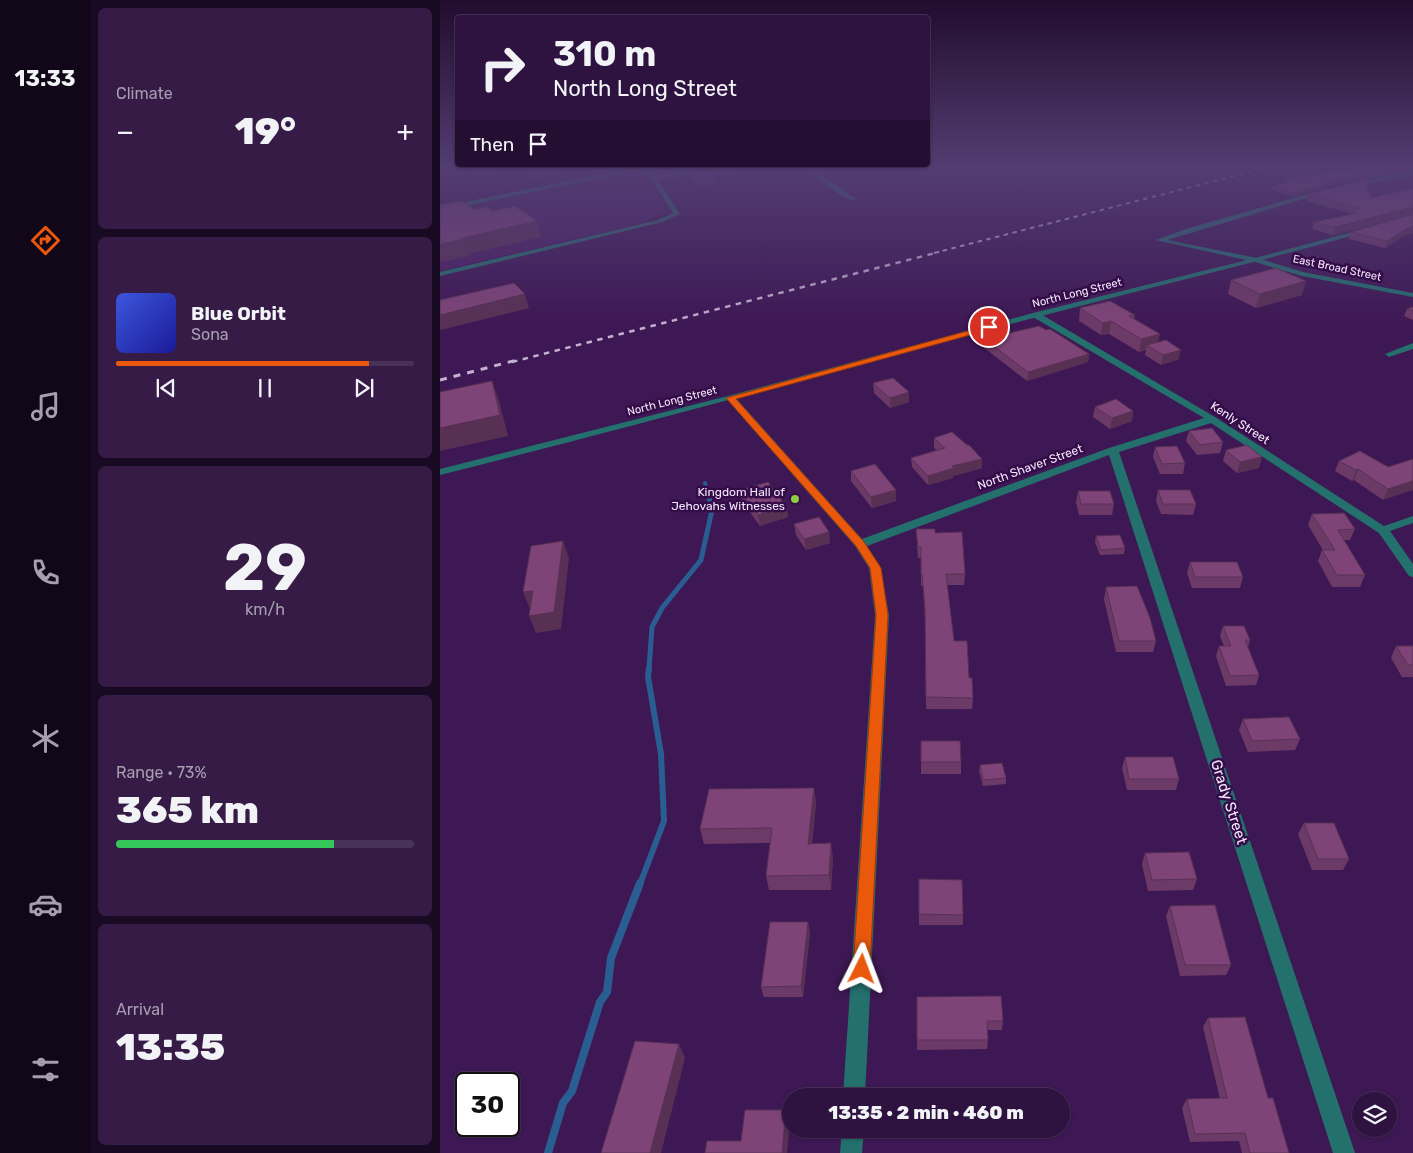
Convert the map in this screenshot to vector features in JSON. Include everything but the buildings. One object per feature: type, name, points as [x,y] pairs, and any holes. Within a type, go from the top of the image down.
[{"type":"street","points":[[440,274],[663,220]]},
{"type":"street","name":"East Broad Street","points":[[1224,220],[1159,240],[1257,260],[1302,274],[1413,295]]},
{"type":"street","name":"North Long Street","points":[[440,472],[731,398],[1036,315],[1257,260],[1376,227]]},
{"type":"street","name":"Kenly Street","points":[[1036,315],[1212,419],[1383,530],[1413,573]]},
{"type":"street","points":[[1389,354],[1413,346]]},
{"type":"street","points":[[731,398],[860,544],[875,568],[882,615],[854,1088]]},
{"type":"street","name":"North Shaver Street","points":[[860,544],[1113,450],[1212,419]]},
{"type":"street","name":"Grady Street","points":[[1113,450],[1344,1153]]},
{"type":"street","points":[[1383,530],[1413,519]]},
{"type":"street","points":[[851,1153],[852,1138]]},
{"type":"shaded area","points":[[440,220],[649,220],[645,222],[440,271]]},
{"type":"waterway","points":[[705,483],[709,498]]},
{"type":"waterway","points":[[649,669],[652,627],[662,608],[701,560],[712,510],[709,497]]},
{"type":"waterway","points":[[640,884],[664,821],[661,754],[648,677],[649,668]]},
{"type":"waterway","points":[[548,1153],[563,1103],[572,1091],[600,1002],[607,992],[611,958],[640,883]]},
{"type":"railway","points":[[934,253],[1063,220]]},
{"type":"railway","points":[[512,362],[939,252]]},
{"type":"railway","points":[[440,380],[517,360]]},
{"type":"place","name":"Kingdom Hall of Jehovahs Witnesses","points":[[795,499]]},
{"type":"route","points":[[862,969],[882,615],[875,568],[860,544],[731,398],[989,327]]}]
